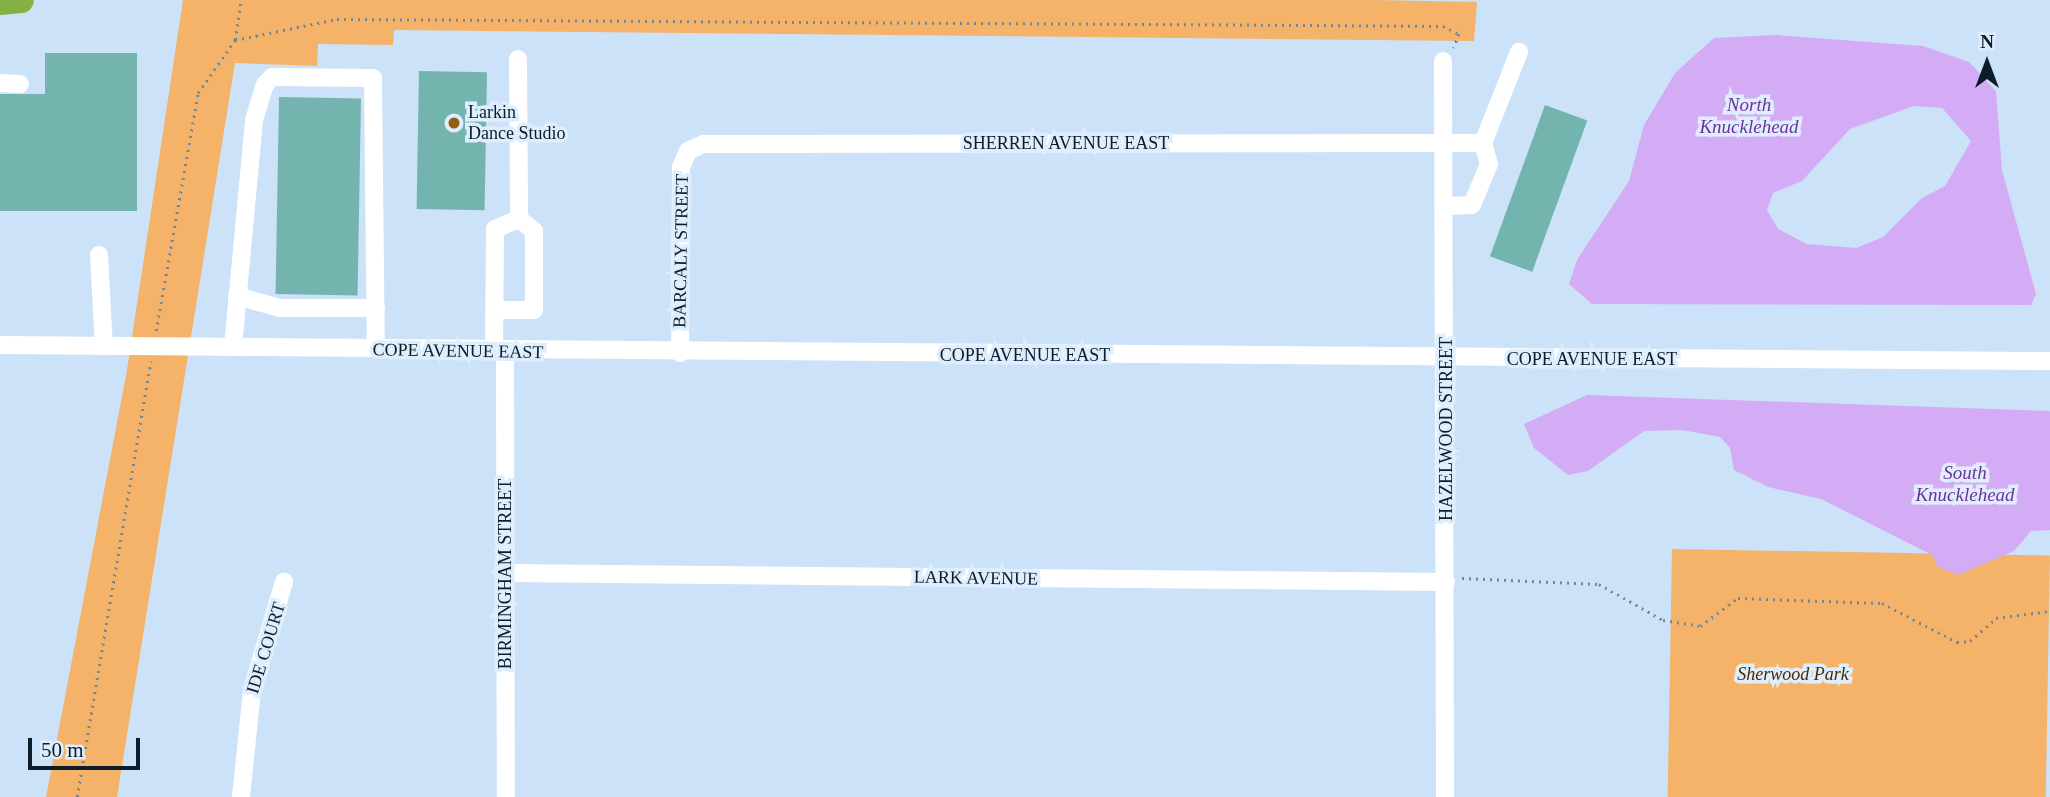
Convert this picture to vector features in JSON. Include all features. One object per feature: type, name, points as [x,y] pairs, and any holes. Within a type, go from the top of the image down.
[{"type":"highway","points":[[0,2],[21,0]]},
{"type":"street","points":[[1446,206],[1472,205],[1489,164],[1483,143],[1519,52]]},
{"type":"street","points":[[495,310],[534,310],[534,232],[519,219],[518,59]]},
{"type":"street","name":"HAZELWOOD STREET","points":[[1443,61],[1446,358],[1452,580],[1446,797]]},
{"type":"street","points":[[233,347],[254,120],[265,85],[272,77],[373,78],[376,349]]},
{"type":"street","points":[[0,83],[20,84]]},
{"type":"street","name":"SHERREN AVENUE EAST","points":[[688,151],[703,144],[1483,143]]},
{"type":"street","name":"BARCALY STREET","points":[[680,353],[681,167],[688,151]]},
{"type":"street","name":"BIRMINGHAM STREET","points":[[506,797],[505,573],[500,352],[495,310],[495,229],[519,219]]},
{"type":"street","points":[[99,255],[104,346]]},
{"type":"street","points":[[237,296],[280,308],[376,308]]},
{"type":"street","name":"COPE AVENUE EAST","points":[[0,345],[500,352],[2050,361]]},
{"type":"street","name":"LARK AVENUE","points":[[505,573],[1452,580]]},
{"type":"street","name":"IDE COURT","points":[[241,797],[252,690],[284,582]]},
{"type":"path","points":[[78,797],[198,93],[235,40],[241,0]]},
{"type":"path","points":[[235,40],[337,19],[1443,26],[1454,28],[1461,41],[1443,61]]},
{"type":"path","points":[[1452,580],[1599,584],[1663,620],[1700,626],[1738,598],[1882,603],[1957,642],[1969,641],[1996,618],[2050,611]]},
{"type":"green space","points":[[183,0],[1477,2],[1474,41],[394,30],[393,45],[318,44],[317,66],[235,63],[117,797],[46,797],[127,370]]},
{"type":"green space","name":"Sherwood Park","points":[[1672,549],[2050,556],[2046,797],[1668,797]]},
{"type":"water","name":"North Knucklehead","points":[[1775,35],[1923,46],[1969,62],[1996,91],[2002,170],[2036,294],[2031,305],[1592,304],[1569,284],[1577,260],[1629,181],[1644,125],[1675,73],[1714,38]],"holes":[[[1914,106],[1942,108],[1971,141],[1945,186],[1922,198],[1883,237],[1856,248],[1807,244],[1778,229],[1767,210],[1773,193],[1802,181],[1850,129]]]},
{"type":"water","name":"South Knucklehead","points":[[1587,395],[2050,411],[2050,530],[2031,531],[2014,551],[1958,575],[1938,567],[1932,555],[1821,499],[1768,487],[1734,470],[1730,448],[1720,437],[1682,430],[1644,431],[1588,471],[1568,475],[1534,448],[1524,424]]},
{"type":"building","points":[[45,53],[137,53],[137,211],[0,211],[0,94],[45,94]]},
{"type":"building","points":[[419,71],[487,72],[485,210],[417,209]]},
{"type":"building","points":[[279,97],[361,98],[358,295],[276,294]]},
{"type":"building","points":[[1545,105],[1587,120],[1532,272],[1490,256]]},
{"type":"place","name":"Larkin Dance Studio","points":[[454,123]]}]
